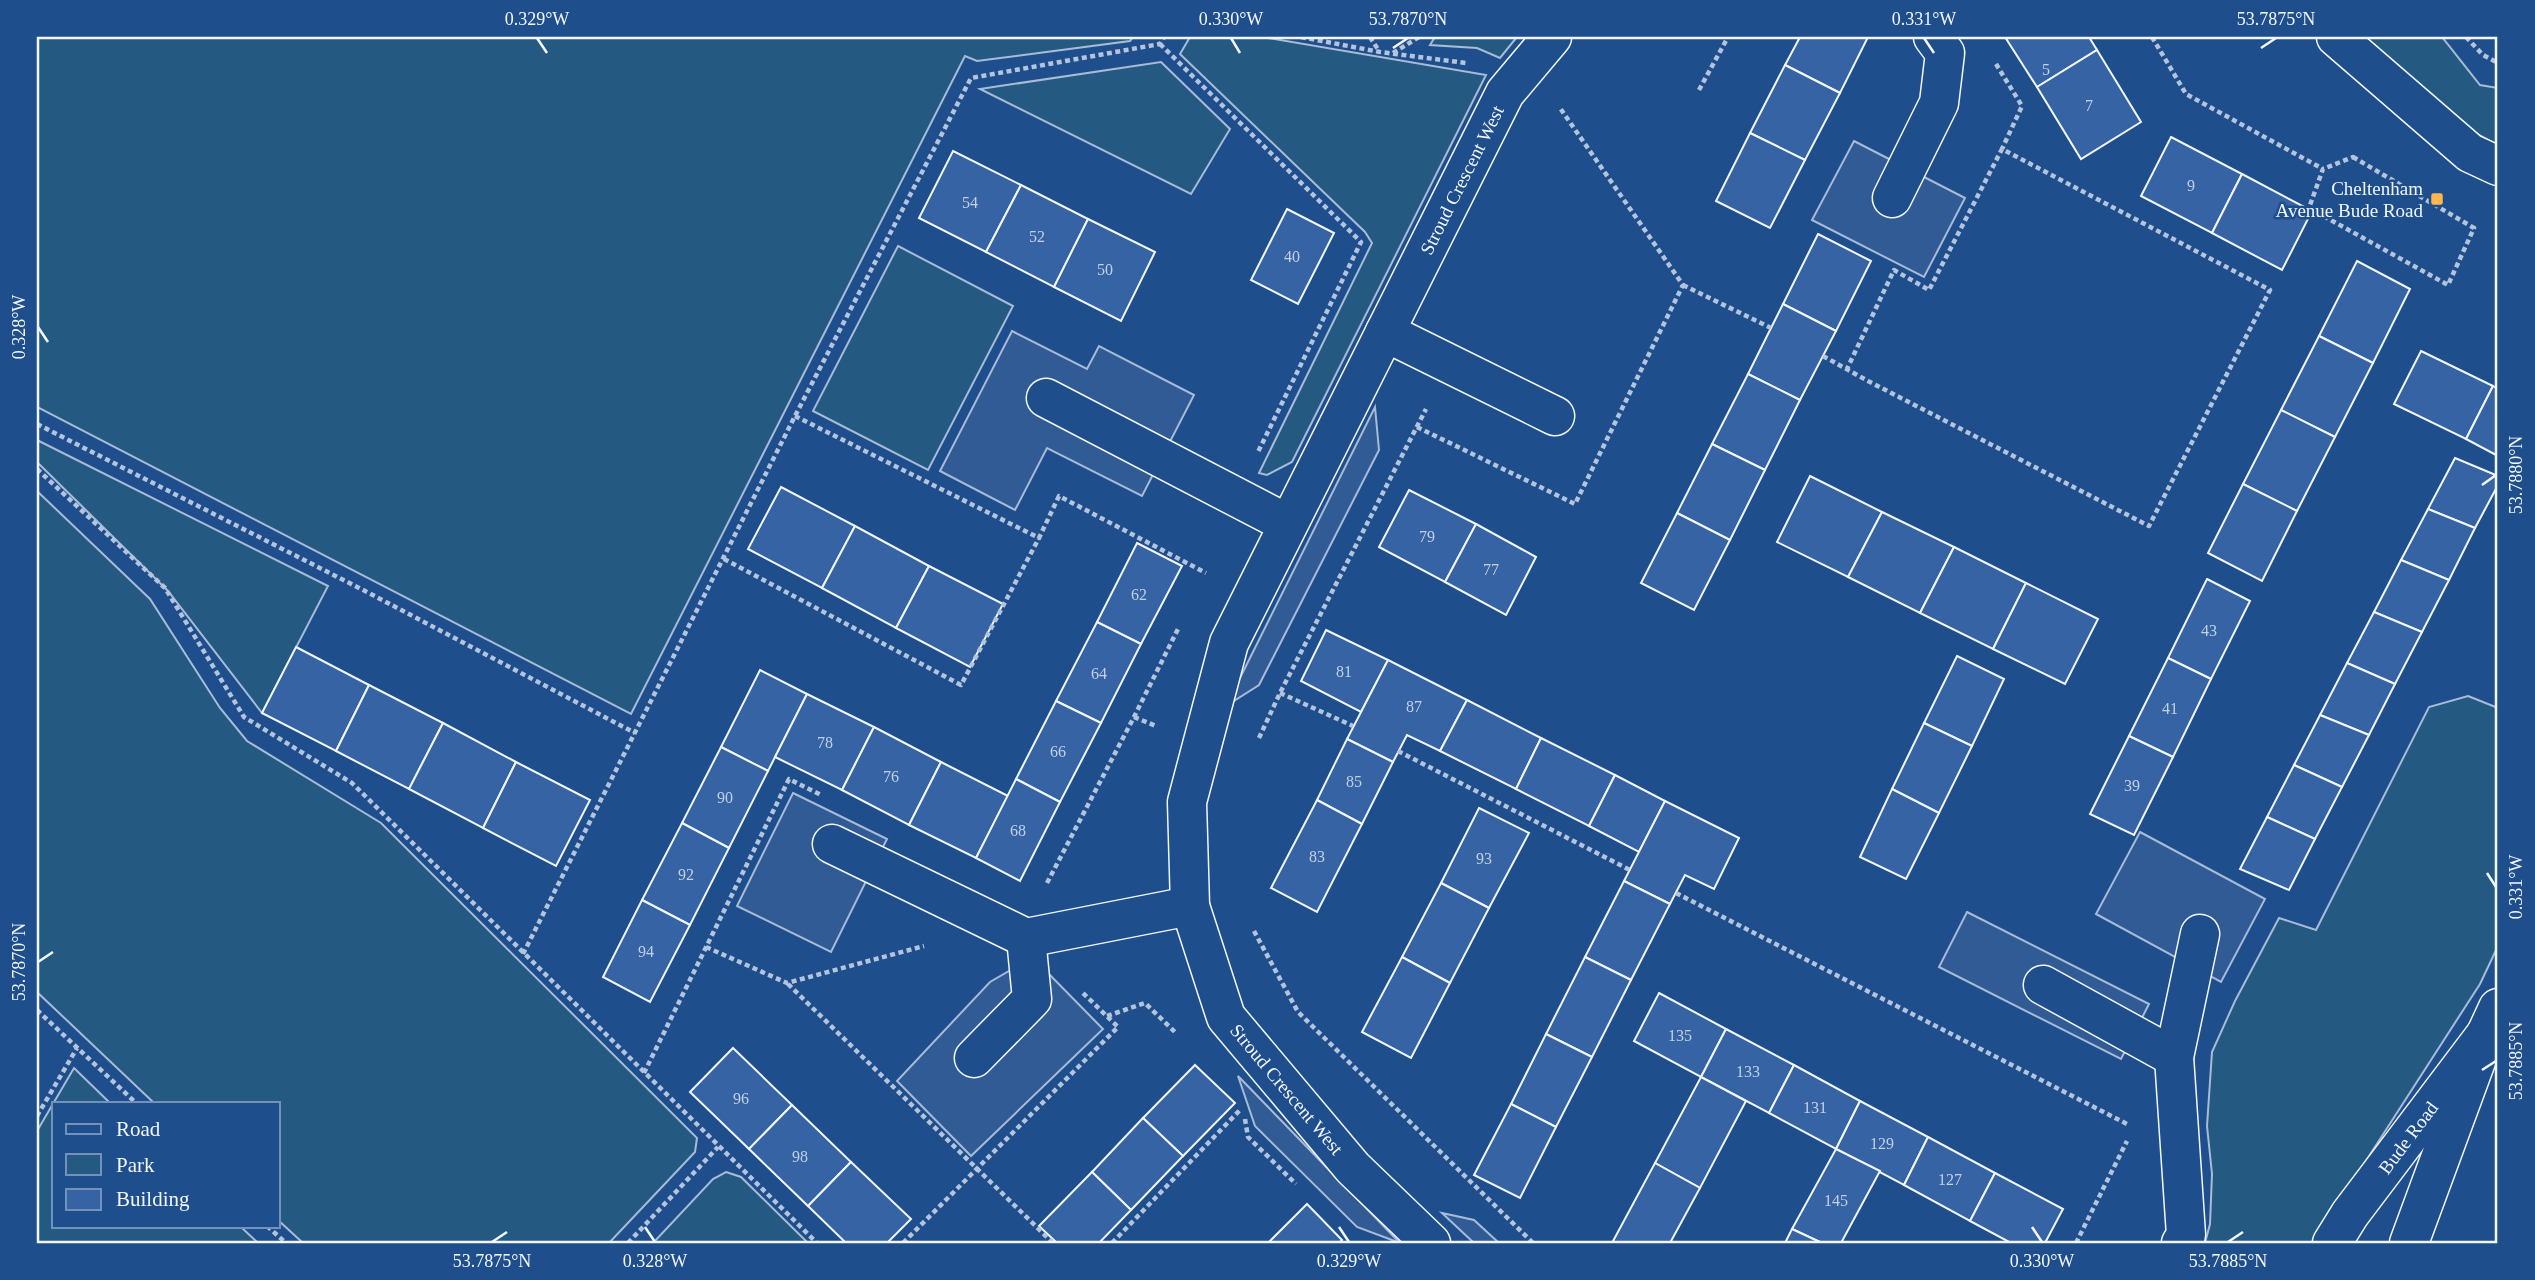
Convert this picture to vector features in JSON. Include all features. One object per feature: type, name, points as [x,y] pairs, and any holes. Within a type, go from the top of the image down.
[{"type":"street","name":"Stroud Crescent West","points":[[1431,1243],[1353,1168],[1226,1017],[1190,906],[1187,802],[1229,643],[1505,93],[1552,37]]},
{"type":"street","points":[[1892,198],[1938,103],[1945,53],[1933,37]]},
{"type":"street","points":[[2336,37],[2470,153],[2498,166]]},
{"type":"street","points":[[1385,332],[1555,416]]},
{"type":"street","points":[[1046,398],[1288,524]]},
{"type":"street","points":[[832,844],[1026,937],[1190,906]]},
{"type":"street","points":[[2181,1243],[2186,1235],[2175,1057],[2200,934]]},
{"type":"street","points":[[974,1058],[1032,999],[1026,937]]},
{"type":"street","points":[[2043,985],[2175,1057]]},
{"type":"street","name":"Bude Road","points":[[2332,1243],[2350,1214],[2492,1021]]},
{"type":"street","name":"Bude Road","points":[[2409,1243],[2492,1021]]},
{"type":"path","points":[[1160,44],[1164,37]]},
{"type":"path","points":[[1301,37],[1380,52],[1483,65],[1518,76],[1551,95],[1683,285],[1771,328]]},
{"type":"path","points":[[1370,37],[1380,52]]},
{"type":"path","points":[[1393,53],[1419,37]]},
{"type":"path","points":[[1699,90],[1728,37]]},
{"type":"path","points":[[2152,37],[2186,94],[2323,169]]},
{"type":"path","points":[[2466,37],[2483,55],[2498,63]]},
{"type":"path","points":[[523,954],[971,78],[1160,44]]},
{"type":"path","points":[[1160,44],[1362,242],[1252,463],[1200,585]]},
{"type":"path","points":[[1847,369],[1894,270],[1929,290],[2002,149],[2022,106],[1994,60]]},
{"type":"path","points":[[1823,356],[2149,526],[2270,290],[2002,149]]},
{"type":"path","points":[[2353,157],[2474,228],[2448,285],[2309,208],[2323,169],[2353,157]]},
{"type":"path","points":[[1417,427],[1575,504],[1683,285]]},
{"type":"path","points":[[1257,743],[1449,364]]},
{"type":"path","points":[[796,416],[1039,538]]},
{"type":"path","points":[[37,424],[367,592],[635,733]]},
{"type":"path","points":[[37,469],[165,589],[244,717],[352,783],[817,1243]]},
{"type":"path","points":[[724,559],[961,685],[1059,496],[1206,573]]},
{"type":"path","points":[[1042,891],[1182,621]]},
{"type":"path","points":[[1280,693],[1353,726]]},
{"type":"path","points":[[1134,717],[1164,729]]},
{"type":"path","points":[[1398,751],[1630,870]]},
{"type":"path","points":[[1676,893],[2134,1128]]},
{"type":"path","points":[[1250,923],[1298,1012],[1532,1243]]},
{"type":"path","points":[[787,983],[1054,1243]]},
{"type":"path","points":[[37,1010],[135,1102]]},
{"type":"path","points":[[37,1116],[78,1048]]},
{"type":"path","points":[[1112,1243],[1243,1108]]},
{"type":"path","points":[[2076,1243],[2128,1139]]},
{"type":"path","points":[[628,1243],[718,1147]]},
{"type":"path","points":[[269,1228],[286,1243]]},
{"type":"green space","points":[[37,37],[1133,37],[1130,41],[977,61],[965,56],[631,714],[37,407]]},
{"type":"green space","points":[[1190,37],[1262,37],[1486,75],[1292,462],[1267,475],[1259,473],[1372,243],[1365,232],[1180,54]]},
{"type":"green space","points":[[1435,37],[1517,37],[1500,58],[1477,48],[1430,45]]},
{"type":"green space","points":[[2365,37],[2442,37],[2480,85],[2498,88],[2498,145],[2475,133]]},
{"type":"green space","points":[[1161,62],[1230,129],[1191,194],[980,89]]},
{"type":"green space","points":[[898,246],[1013,306],[928,470],[813,411]]},
{"type":"green space","points":[[37,440],[328,586],[262,713],[168,591],[37,462]]},
{"type":"green space","points":[[37,491],[150,599],[220,708],[247,741],[381,823],[697,1138],[695,1152],[609,1243],[303,1243],[280,1222],[280,1102],[153,1102],[37,992]]},
{"type":"green space","points":[[2468,696],[2498,708],[2498,946],[2480,984],[2313,1243],[2205,1243],[2210,1224],[2212,1174],[2207,1126],[2212,1052],[2235,1001],[2279,918],[2316,930],[2429,707]]},
{"type":"green space","points":[[74,1068],[109,1102],[54,1102]]},
{"type":"green space","points":[[52,1105],[52,1228],[242,1228],[258,1243],[37,1243],[37,1131]]},
{"type":"green space","points":[[726,1172],[741,1177],[808,1243],[653,1243],[713,1179]]},
{"type":"shaded area","points":[[1854,141],[1965,198],[1924,277],[1812,220]]},
{"type":"shaded area","points":[[1012,331],[1087,369],[1099,346],[1194,395],[1142,496],[1047,448],[1015,510],[940,471]]},
{"type":"shaded area","points":[[1375,407],[1379,450],[1259,685],[1226,706]]},
{"type":"shaded area","points":[[793,793],[887,839],[831,952],[737,906]]},
{"type":"shaded area","points":[[2140,832],[2265,899],[2221,982],[2096,914]]},
{"type":"shaded area","points":[[1967,912],[2149,1004],[2121,1059],[1939,967]]},
{"type":"shaded area","points":[[1009,971],[1046,971],[1103,1029],[971,1156],[897,1081],[990,982]]},
{"type":"shaded area","points":[[1238,1076],[1400,1243],[1357,1227],[1255,1126]]},
{"type":"shaded area","points":[[1442,1213],[1474,1220],[1499,1243],[1474,1243]]},
{"type":"building","points":[[1800,37],[1868,37],[1840,93],[1785,65]]},
{"type":"building","points":[[2005,37],[2089,37],[2097,50],[2037,87]]},
{"type":"building","points":[[2097,50],[2141,122],[2081,159],[2037,87]]},
{"type":"building","points":[[1785,65],[1840,93],[1805,160],[1750,133]]},
{"type":"building","points":[[1750,133],[1805,160],[1770,228],[1716,201]]},
{"type":"building","points":[[2171,137],[2242,174],[2212,233],[2141,196]]},
{"type":"building","points":[[953,151],[1021,185],[986,252],[919,218]]},
{"type":"building","points":[[2242,174],[2312,211],[2282,270],[2212,233]]},
{"type":"building","points":[[1021,185],[1088,219],[1054,287],[986,252]]},
{"type":"building","points":[[1287,209],[1334,233],[1298,304],[1251,280]]},
{"type":"building","points":[[1088,219],[1155,252],[1121,321],[1054,287]]},
{"type":"building","points":[[1818,234],[1871,261],[1836,331],[1783,304]]},
{"type":"building","points":[[2357,261],[2410,289],[2373,363],[2319,336]]},
{"type":"building","points":[[1783,304],[1836,331],[1800,400],[1748,374]]},
{"type":"building","points":[[2319,336],[2373,363],[2335,437],[2281,410]]},
{"type":"building","points":[[2421,351],[2493,386],[2466,439],[2394,404]]},
{"type":"building","points":[[1748,374],[1800,400],[1765,470],[1712,444]]},
{"type":"building","points":[[2493,386],[2498,389],[2498,456],[2466,439]]},
{"type":"building","points":[[2281,410],[2335,437],[2297,511],[2243,484]]},
{"type":"building","points":[[1712,444],[1765,470],[1730,540],[1677,513]]},
{"type":"building","points":[[2455,458],[2498,476],[2498,485],[2475,528],[2428,509]]},
{"type":"building","points":[[1810,476],[1882,512],[1848,577],[1777,542]]},
{"type":"building","points":[[2243,484],[2297,511],[2262,581],[2208,553]]},
{"type":"building","points":[[781,487],[855,526],[822,588],[748,549]]},
{"type":"building","points":[[1409,490],[1476,524],[1445,582],[1379,547]]},
{"type":"building","points":[[2428,509],[2475,528],[2449,580],[2401,560]]},
{"type":"building","points":[[1882,512],[1954,547],[1920,613],[1848,577]]},
{"type":"building","points":[[1677,513],[1730,540],[1694,610],[1641,583]]},
{"type":"building","points":[[1476,524],[1536,557],[1506,615],[1445,582]]},
{"type":"building","points":[[855,526],[929,566],[896,628],[822,588]]},
{"type":"building","points":[[1137,543],[1182,566],[1141,644],[1097,622]]},
{"type":"building","points":[[1954,547],[2026,583],[1993,649],[1920,613]]},
{"type":"building","points":[[2401,560],[2449,580],[2422,632],[2374,612]]},
{"type":"building","points":[[929,566],[1003,604],[970,667],[896,628]]},
{"type":"building","points":[[2207,579],[2250,601],[2211,679],[2168,658]]},
{"type":"building","points":[[2026,583],[2098,619],[2065,684],[1993,649]]},
{"type":"building","points":[[2374,612],[2422,632],[2395,684],[2347,663]]},
{"type":"building","points":[[1097,622],[1141,644],[1101,723],[1056,701]]},
{"type":"building","points":[[1326,630],[1388,660],[1361,712],[1301,681]]},
{"type":"building","points":[[296,647],[369,685],[336,751],[262,713]]},
{"type":"building","points":[[1957,656],[2004,679],[1972,746],[1924,723]]},
{"type":"building","points":[[2168,658],[2211,679],[2173,757],[2129,736]]},
{"type":"building","points":[[1388,660],[1467,700],[1440,751],[1407,735],[1393,762],[1347,739]]},
{"type":"building","points":[[2347,663],[2395,684],[2369,735],[2320,715]]},
{"type":"building","points":[[760,670],[807,694],[768,771],[721,747]]},
{"type":"building","points":[[369,685],[443,723],[409,789],[336,751]]},
{"type":"building","points":[[807,694],[874,727],[842,790],[775,757]]},
{"type":"building","points":[[1467,700],[1541,738],[1516,789],[1440,751]]},
{"type":"building","points":[[1056,701],[1101,723],[1060,802],[1016,779]]},
{"type":"building","points":[[2320,715],[2369,735],[2342,787],[2294,765]]},
{"type":"building","points":[[443,723],[516,762],[483,828],[409,789]]},
{"type":"building","points":[[1924,723],[1972,746],[1939,813],[1892,789]]},
{"type":"building","points":[[874,727],[941,762],[909,825],[842,790]]},
{"type":"building","points":[[2129,736],[2173,757],[2134,835],[2090,814]]},
{"type":"building","points":[[1541,738],[1615,775],[1589,826],[1516,789]]},
{"type":"building","points":[[1347,739],[1393,762],[1362,824],[1317,800]]},
{"type":"building","points":[[721,747],[768,771],[729,848],[682,823]]},
{"type":"building","points":[[516,762],[590,800],[556,866],[483,828]]},
{"type":"building","points":[[941,762],[1008,796],[976,858],[909,825]]},
{"type":"building","points":[[2294,765],[2342,787],[2315,839],[2267,817]]},
{"type":"building","points":[[1615,775],[1665,801],[1639,852],[1589,826]]},
{"type":"building","points":[[1016,779],[1060,802],[1020,881],[976,858]]},
{"type":"building","points":[[1892,789],[1939,813],[1906,879],[1860,857]]},
{"type":"building","points":[[1317,800],[1362,824],[1317,912],[1271,888]]},
{"type":"building","points":[[1665,801],[1739,838],[1714,889],[1685,875],[1670,904],[1624,881]]},
{"type":"building","points":[[1479,808],[1529,833],[1489,908],[1441,883]]},
{"type":"building","points":[[2267,817],[2315,839],[2289,890],[2240,869]]},
{"type":"building","points":[[682,823],[729,848],[690,925],[642,900]]},
{"type":"building","points":[[1624,881],[1670,904],[1631,980],[1585,957]]},
{"type":"building","points":[[1441,883],[1489,908],[1450,983],[1402,957]]},
{"type":"building","points":[[642,900],[690,925],[650,1002],[603,977]]},
{"type":"building","points":[[1402,957],[1450,983],[1411,1058],[1362,1032]]},
{"type":"building","points":[[1585,957],[1631,980],[1592,1057],[1546,1034]]},
{"type":"building","points":[[1659,993],[1726,1029],[1701,1077],[1634,1041]]},
{"type":"building","points":[[1726,1029],[1794,1065],[1769,1113],[1701,1077]]},
{"type":"building","points":[[1546,1034],[1592,1057],[1556,1127],[1511,1104]]},
{"type":"building","points":[[733,1048],[792,1105],[749,1149],[690,1092]]},
{"type":"building","points":[[1195,1065],[1235,1103],[1183,1156],[1143,1118]]},
{"type":"building","points":[[1794,1065],[1860,1101],[1836,1149],[1769,1113]]},
{"type":"building","points":[[1701,1077],[1746,1101],[1700,1188],[1655,1163]]},
{"type":"building","points":[[1860,1101],[1928,1137],[1904,1185],[1836,1149]]},
{"type":"building","points":[[1511,1104],[1556,1127],[1520,1198],[1474,1175]]},
{"type":"building","points":[[792,1105],[851,1162],[808,1206],[749,1149]]},
{"type":"building","points":[[1143,1118],[1183,1156],[1131,1210],[1092,1172]]},
{"type":"building","points":[[1928,1137],[1995,1173],[1970,1221],[1904,1185]]},
{"type":"building","points":[[1836,1149],[1880,1171],[1841,1243],[1822,1243],[1792,1229]]},
{"type":"building","points":[[851,1162],[911,1219],[887,1243],[846,1243],[808,1206]]},
{"type":"building","points":[[1655,1163],[1700,1188],[1670,1243],[1612,1243]]},
{"type":"building","points":[[1092,1172],[1131,1210],[1099,1243],[1057,1243],[1039,1226]]},
{"type":"building","points":[[1995,1173],[2063,1209],[2045,1243],[2011,1243],[1970,1221]]},
{"type":"building","points":[[1307,1204],[1342,1240],[1339,1243],[1268,1243]]},
{"type":"building","points":[[1792,1229],[1822,1243],[1785,1243]]},
{"type":"place","name":"Cheltenham Avenue Bude Road","points":[[2437,199]]}]
